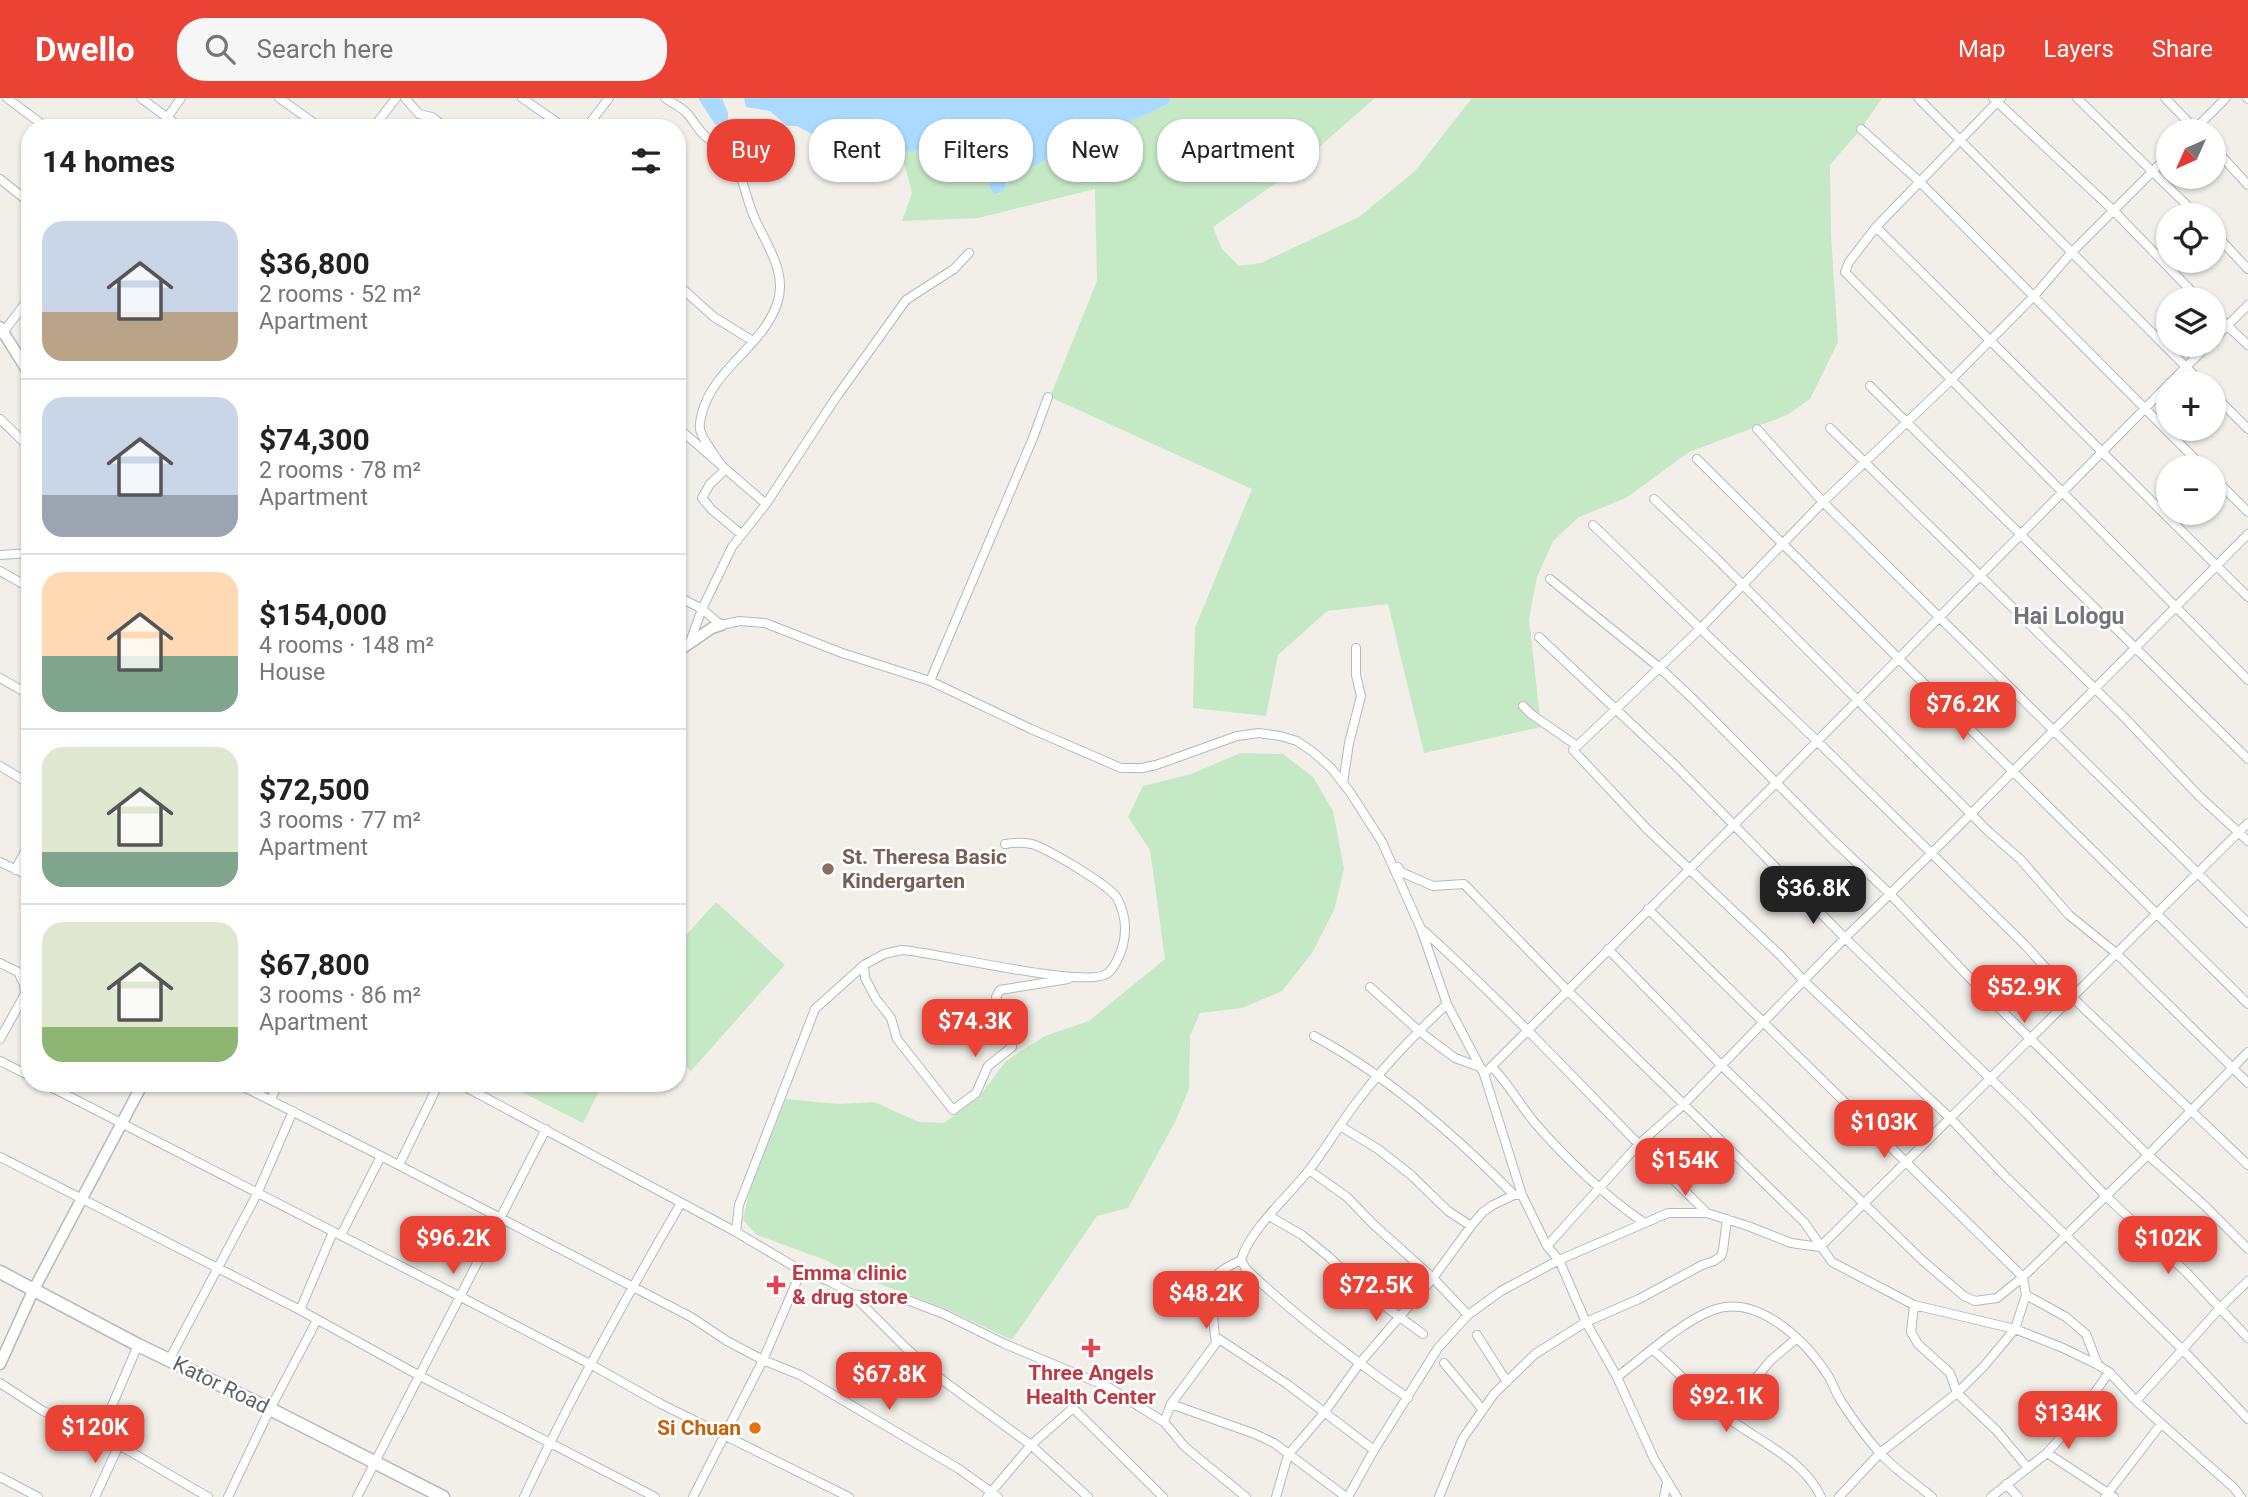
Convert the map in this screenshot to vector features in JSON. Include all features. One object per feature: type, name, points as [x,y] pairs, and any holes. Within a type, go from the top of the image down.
[{"type":"main road","name":"Kator Road","points":[[0,1272],[138,1345],[443,1497]]},
{"type":"street","points":[[7,98],[35,119]]},
{"type":"street","points":[[141,98],[167,118],[181,98]]},
{"type":"street","points":[[279,98],[308,119]]},
{"type":"street","points":[[380,119],[396,98]]},
{"type":"street","points":[[405,98],[419,114],[435,119]]},
{"type":"street","points":[[523,98],[552,119]]},
{"type":"street","points":[[593,119],[609,98]]},
{"type":"street","points":[[665,98],[687,114],[700,131],[732,160],[755,219],[771,250],[781,284],[779,300],[768,323],[709,393],[701,417],[700,429],[724,470]]},
{"type":"street","points":[[1918,98],[2190,371]]},
{"type":"street","points":[[2077,98],[2185,203]]},
{"type":"street","points":[[2165,98],[2185,119]]},
{"type":"street","points":[[2206,119],[2226,98]]},
{"type":"street","points":[[2187,287],[2114,211],[1997,99],[1876,227],[1849,262],[1845,272],[2248,681]]},
{"type":"street","points":[[1861,129],[1919,181],[2191,455]]},
{"type":"street","points":[[2226,161],[2248,185]]},
{"type":"street","points":[[2156,168],[1951,380],[1867,463],[1823,502],[1702,628],[1573,750],[1688,870],[1950,1118],[2183,1350],[2248,1419]]},
{"type":"street","points":[[0,179],[21,196]]},
{"type":"street","points":[[1876,227],[2248,597]]},
{"type":"street","points":[[2226,246],[2248,269]]},
{"type":"street","points":[[690,642],[702,609],[732,547],[765,504],[835,399],[906,300],[954,268],[969,253]]},
{"type":"street","points":[[686,292],[714,317],[753,341]]},
{"type":"street","points":[[2248,305],[2227,326],[2248,345]]},
{"type":"street","points":[[21,308],[1,332],[21,362]]},
{"type":"street","points":[[2182,371],[2196,357]]},
{"type":"street","points":[[1870,386],[2248,759]]},
{"type":"street","points":[[930,681],[1048,397]]},
{"type":"street","points":[[1370,987],[1419,1031],[1455,1058],[1482,1071],[1492,1067],[2156,397]]},
{"type":"street","points":[[2226,407],[2248,429]]},
{"type":"street","points":[[0,419],[21,439]]},
{"type":"street","points":[[1830,428],[2125,718],[2199,796],[2248,841]]},
{"type":"street","points":[[1757,429],[1823,502],[2248,923]]},
{"type":"street","points":[[686,435],[765,504]]},
{"type":"street","points":[[1697,459],[2248,1004]]},
{"type":"street","points":[[724,470],[710,484],[702,498],[741,534]]},
{"type":"street","points":[[2226,490],[2248,512]]},
{"type":"street","points":[[1654,499],[2020,859],[2069,915],[2116,953],[2248,1083]]},
{"type":"street","points":[[1593,524],[2025,945],[2072,997],[2248,1165]]},
{"type":"street","points":[[1546,1246],[1638,1145],[1722,1066],[1845,938],[2248,534]]},
{"type":"street","points":[[0,555],[21,554]]},
{"type":"street","points":[[0,571],[21,582]]},
{"type":"street","points":[[1550,579],[1660,668],[1890,894],[2030,1039],[2248,1249]]},
{"type":"street","points":[[686,601],[702,609],[721,625]]},
{"type":"street","points":[[686,645],[721,625],[740,621],[765,623],[842,653],[930,681],[1121,768],[1156,765],[1237,736],[1259,733],[1297,741],[1313,752],[1342,782],[1382,842],[1422,929],[1447,1004],[1482,1071],[1518,1195],[1546,1246],[1559,1260],[1586,1322],[1618,1377],[1639,1429],[1677,1497]]},
{"type":"street","points":[[1539,637],[1617,710],[1845,938],[1990,1078],[2106,1196],[2187,1273],[2248,1338]]},
{"type":"street","points":[[1356,649],[1356,675],[1361,696],[1342,782],[1401,872],[1433,886],[1464,884],[1567,990],[1804,1222],[1820,1247],[1840,1268],[1914,1305],[2015,1329],[2098,1365],[2109,1372],[2136,1401],[2241,1497]]},
{"type":"street","points":[[0,678],[21,690]]},
{"type":"street","points":[[1523,706],[1531,715],[1577,746]]},
{"type":"street","points":[[0,766],[21,779]]},
{"type":"street","points":[[1820,1247],[2248,823]]},
{"type":"street","points":[[864,965],[865,978],[876,999],[891,1018],[897,1039],[953,1110],[976,1093],[988,1066],[1012,1047],[1013,1036],[996,997],[1000,990],[1104,976],[1118,960],[1124,940],[1125,918],[1116,896],[1104,884],[1034,845],[1018,842],[1005,844]]},
{"type":"street","points":[[15,870],[21,859]]},
{"type":"street","points":[[0,862],[21,872]]},
{"type":"street","points":[[1648,909],[2023,1277],[2026,1295],[2015,1329],[1957,1393],[1880,1453],[1839,1497]]},
{"type":"street","points":[[1422,929],[1478,979],[1707,1213]]},
{"type":"street","points":[[1608,949],[1722,1066],[1930,1267],[1970,1299],[1984,1301],[1997,1298],[2023,1277],[2148,1155],[2248,1052]]},
{"type":"street","points":[[736,1232],[738,1205],[815,1009],[864,965],[884,954],[902,950],[1047,974],[1082,977]]},
{"type":"street","points":[[0,963],[21,974]]},
{"type":"street","points":[[18,972],[21,978]]},
{"type":"street","points":[[1216,1342],[1210,1289],[1213,1279],[1219,1272],[1241,1260],[1244,1251],[1269,1216],[1309,1170],[1377,1076],[1447,1004]]},
{"type":"street","points":[[0,1039],[21,1005]]},
{"type":"street","points":[[1314,1036],[1346,1053],[1377,1076],[1518,1195]]},
{"type":"street","points":[[0,1061],[21,1072]]},
{"type":"street","points":[[1492,1067],[1507,1082],[1547,1136],[1600,1187],[1643,1223]]},
{"type":"street","points":[[60,1092],[461,1297],[724,1436],[849,1497]]},
{"type":"street","points":[[0,1364],[33,1291],[138,1092]]},
{"type":"street","points":[[255,1092],[691,1317],[762,1360],[800,1375],[959,1469],[992,1495],[1031,1445],[1073,1408],[1163,1497]]},
{"type":"street","points":[[271,1100],[274,1092]]},
{"type":"street","points":[[399,1165],[435,1092]]},
{"type":"street","points":[[475,1092],[736,1232],[798,1271],[829,1281],[852,1294],[905,1347],[941,1378],[1031,1445],[1088,1497]]},
{"type":"street","points":[[169,1360],[257,1194],[293,1111]]},
{"type":"street","points":[[1340,1126],[1378,1149],[1411,1175],[1448,1211],[1471,1226]]},
{"type":"street","points":[[357,1497],[546,1129]]},
{"type":"street","points":[[300,1310],[337,1233],[381,1156]]},
{"type":"street","points":[[0,1157],[300,1310],[420,1376],[655,1497]]},
{"type":"street","points":[[1309,1170],[1347,1197],[1468,1315]]},
{"type":"street","points":[[1276,1497],[1288,1455],[1324,1413],[1359,1364],[1433,1278],[1483,1212],[1518,1195]]},
{"type":"street","points":[[524,1497],[590,1364],[681,1203]]},
{"type":"street","points":[[1171,1404],[1274,1443],[1347,1497],[1438,1348],[1468,1315],[1501,1291],[1559,1260],[1668,1213],[1707,1213],[1791,1243],[1820,1247]]},
{"type":"street","points":[[1269,1216],[1302,1235],[1368,1294],[1423,1334]]},
{"type":"street","points":[[1439,1497],[1457,1450],[1483,1410],[1507,1382],[1543,1349],[1586,1322],[1639,1299],[1721,1256],[1727,1219]]},
{"type":"street","points":[[1241,1260],[1246,1269],[1277,1297],[1359,1364],[1408,1398]]},
{"type":"street","points":[[693,1497],[762,1360],[799,1276],[798,1271]]},
{"type":"street","points":[[2136,1401],[2248,1281]]},
{"type":"street","points":[[852,1294],[909,1301],[1108,1387],[1164,1422],[1185,1447],[1247,1497]]},
{"type":"street","points":[[2026,1295],[2066,1317],[2086,1334],[2098,1365]]},
{"type":"street","points":[[1914,1305],[1911,1332],[1918,1344],[1950,1373],[1957,1393],[1996,1430],[2028,1468]]},
{"type":"street","points":[[1618,1377],[1694,1319],[1714,1309],[1730,1306],[1761,1313],[1775,1320],[1797,1338],[1817,1361],[1842,1402],[1880,1453],[1931,1497]]},
{"type":"street","points":[[228,1497],[317,1320]]},
{"type":"street","points":[[1477,1335],[1507,1382]]},
{"type":"street","points":[[1725,1416],[1770,1361],[1797,1338]]},
{"type":"street","points":[[1164,1422],[1171,1404],[1219,1339],[1287,1384],[1374,1450]]},
{"type":"street","points":[[99,1436],[138,1345]]},
{"type":"street","points":[[1653,1350],[1725,1416],[1795,1464],[1815,1484],[1821,1497]]},
{"type":"street","points":[[1444,1363],[1483,1410]]},
{"type":"street","points":[[1991,1497],[2047,1453],[2076,1420],[2109,1372]]},
{"type":"street","points":[[0,1383],[43,1411],[119,1445],[208,1497]]},
{"type":"street","points":[[2047,1453],[2109,1496],[2161,1424]]},
{"type":"street","points":[[95,1497],[119,1445]]},
{"type":"street","points":[[0,1477],[38,1497]]},
{"type":"street","points":[[1664,1497],[1667,1482]]},
{"type":"street","points":[[2006,1484],[2018,1497]]},
{"type":"green space","points":[[1171,98],[1375,98],[1319,147],[1319,119],[1157,119],[1157,182],[1278,182],[1213,227],[1222,249],[1239,266],[1261,263],[1359,217],[1415,171],[1472,98],[1882,98],[1861,129],[1830,165],[1831,235],[1838,342],[1810,399],[1787,415],[1689,452],[1626,498],[1579,517],[1553,541],[1537,577],[1529,619],[1541,727],[1424,753],[1388,604],[1327,611],[1278,655],[1266,716],[1193,708],[1195,628],[1252,489],[1050,397],[1097,281],[1095,189],[978,218],[902,221],[912,193],[905,166],[905,151],[919,151],[919,182],[990,182],[989,187],[995,195],[999,194],[1008,182],[1033,182],[1033,166],[1047,159],[1047,182],[1143,182],[1143,119],[1136,119],[1169,103]]},
{"type":"green space","points":[[1241,753],[1283,754],[1313,777],[1333,811],[1344,869],[1334,910],[1312,953],[1282,991],[1242,1008],[1200,1013],[1190,1036],[1189,1089],[1176,1120],[1128,1208],[1097,1216],[1012,1340],[944,1308],[757,1235],[743,1220],[752,1180],[786,1099],[838,1104],[874,1102],[919,1122],[944,1123],[979,1097],[1006,1061],[1045,1036],[1089,1021],[1165,959],[1150,850],[1128,817],[1143,786],[1191,774]]},
{"type":"green space","points":[[716,902],[785,965],[691,1071],[686,1067],[686,935]]},
{"type":"green space","points":[[522,1092],[598,1092],[583,1123]]},
{"type":"water","points":[[698,98],[722,98],[728,119],[711,119]]},
{"type":"water","points":[[744,98],[1171,98],[1169,103],[1136,119],[1047,119],[1047,159],[1033,166],[1033,119],[919,119],[919,151],[905,151],[905,119],[809,119],[809,132],[795,126],[795,119],[779,119],[770,111],[746,107]]},
{"type":"water","points":[[990,182],[1007,182],[1003,191],[995,195],[989,187]]},
{"type":"place","name":"St. Theresa Basic Kindergarten","points":[[828,869]]},
{"type":"place","name":"Emma clinic & drug store","points":[[776,1285]]},
{"type":"place","name":"Three Angels Health Center","points":[[1091,1348]]},
{"type":"place","name":"Si Chuan","points":[[755,1428]]},
{"type":"district","name":"Hai Lologu","points":[[2069,616]]}]
